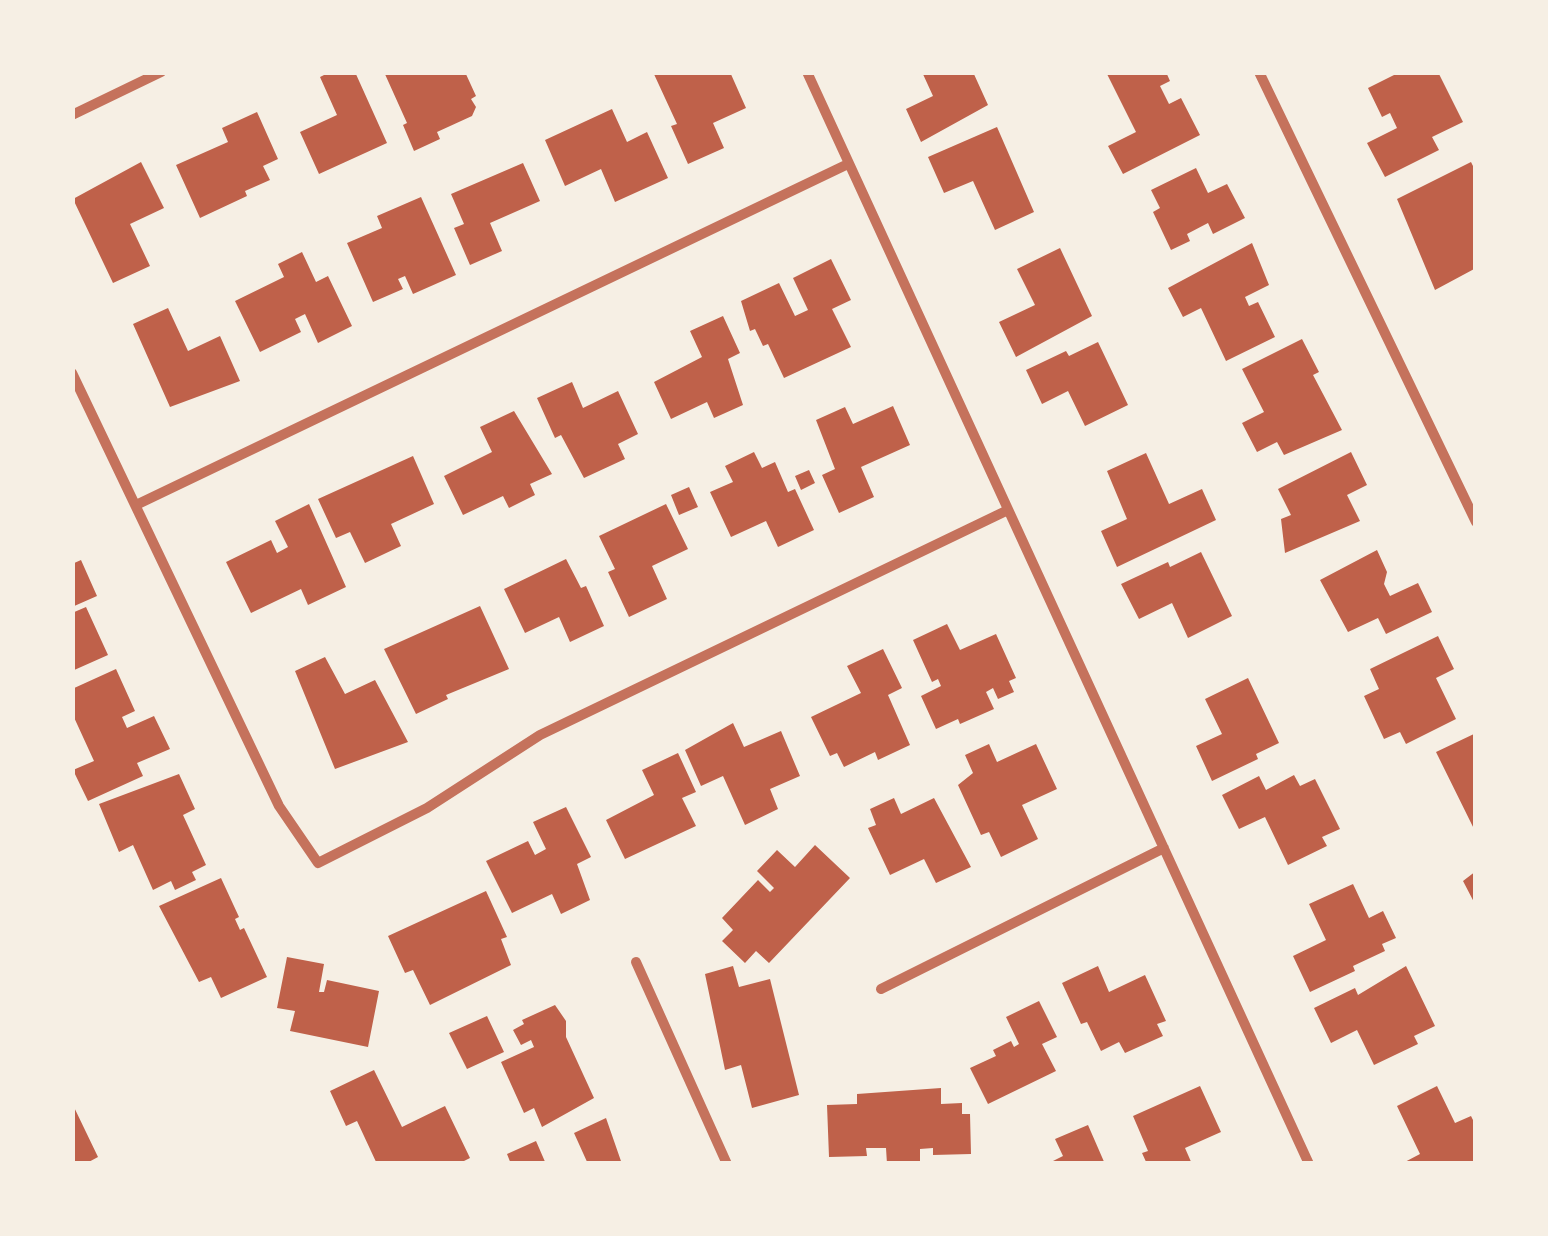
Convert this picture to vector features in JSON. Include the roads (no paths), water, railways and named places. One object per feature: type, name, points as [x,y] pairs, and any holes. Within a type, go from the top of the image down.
[{"type":"street","points":[[72,115],[161,72]]},
{"type":"street","points":[[807,72],[1308,1164]]},
{"type":"street","points":[[1259,72],[1476,522]]},
{"type":"street","points":[[136,504],[848,164]]},
{"type":"street","points":[[72,373],[279,806],[318,863],[426,808],[540,734],[1008,510]]},
{"type":"street","points":[[882,989],[1164,848]]},
{"type":"street","points":[[636,962],[726,1164]]}]
